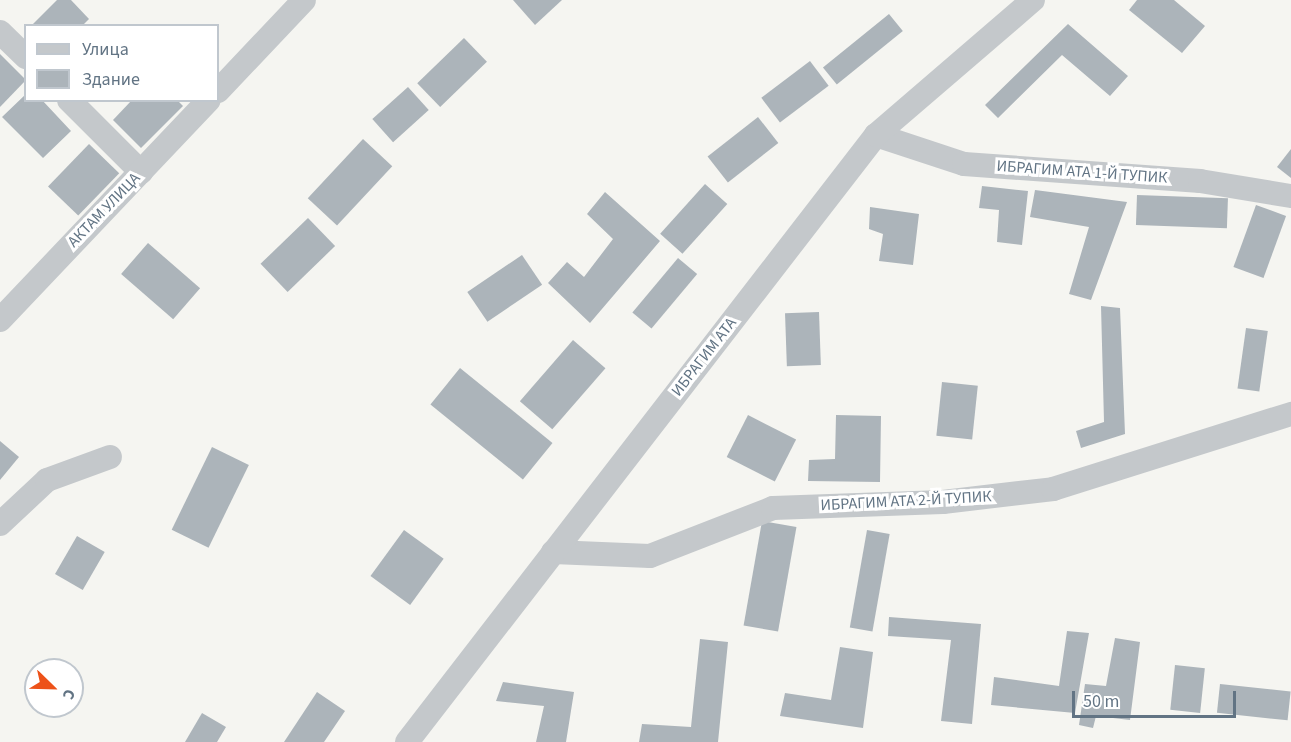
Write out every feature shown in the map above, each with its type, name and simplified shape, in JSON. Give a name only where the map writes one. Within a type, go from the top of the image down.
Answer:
[{"type":"street","points":[[219,91],[304,0]]},
{"type":"street","name":"ИБРАГИМ АТА","points":[[407,742],[876,135],[1032,0]]},
{"type":"street","points":[[0,32],[24,55]]},
{"type":"street","points":[[71,102],[141,172]]},
{"type":"street","name":"АКТАМ УЛИЦА","points":[[0,320],[207,102]]},
{"type":"street","name":"ИБРАГИМ АТА 1-Й ТУПИК","points":[[876,135],[964,164],[1200,181],[1291,196]]},
{"type":"street","name":"ИБРАГИМ АТА 2-Й ТУПИК","points":[[554,552],[650,556],[773,508],[943,502],[1053,489],[1291,414]]},
{"type":"street","points":[[0,524],[47,480],[110,457]]},
{"type":"building","points":[[57,0],[71,0],[89,19],[84,24],[33,24]]},
{"type":"building","points":[[513,0],[562,0],[535,25]]},
{"type":"building","points":[[1137,0],[1174,0],[1205,26],[1182,53],[1129,10]]},
{"type":"building","points":[[889,14],[903,31],[837,85],[823,67]]},
{"type":"building","points":[[1068,24],[1128,76],[1110,96],[1062,55],[998,118],[985,105]]},
{"type":"building","points":[[464,38],[487,62],[440,107],[417,83]]},
{"type":"building","points":[[0,54],[24,78],[24,82],[0,107]]},
{"type":"building","points":[[810,61],[829,86],[780,122],[761,98]]},
{"type":"building","points":[[408,87],[429,110],[393,142],[372,119]]},
{"type":"building","points":[[24,96],[24,102],[44,102],[71,131],[43,158],[2,117]]},
{"type":"building","points":[[130,102],[179,102],[183,106],[141,148],[113,120]]},
{"type":"building","points":[[758,117],[778,143],[728,182],[708,156]]},
{"type":"building","points":[[363,139],[392,166],[337,226],[308,198]]},
{"type":"building","points":[[89,144],[119,173],[78,216],[48,186]]},
{"type":"building","points":[[1291,149],[1291,178],[1277,167]]},
{"type":"building","points":[[705,184],[727,204],[682,254],[660,234]]},
{"type":"building","points":[[982,186],[1028,191],[1022,245],[997,242],[999,210],[979,208]]},
{"type":"building","points":[[1035,190],[1127,202],[1091,300],[1069,294],[1089,227],[1030,217]]},
{"type":"building","points":[[605,192],[660,241],[590,323],[548,283],[567,262],[584,277],[613,239],[587,214]]},
{"type":"building","points":[[1137,195],[1228,198],[1227,228],[1136,225]]},
{"type":"building","points":[[1256,205],[1286,216],[1263,278],[1233,267]]},
{"type":"building","points":[[870,207],[919,214],[913,265],[879,261],[883,234],[869,229]]},
{"type":"building","points":[[308,218],[335,246],[288,292],[261,264]]},
{"type":"building","points":[[148,243],[200,288],[173,319],[121,274]]},
{"type":"building","points":[[522,255],[542,285],[487,322],[467,292]]},
{"type":"building","points":[[678,258],[697,274],[652,328],[632,312]]},
{"type":"building","points":[[1101,306],[1120,308],[1125,434],[1081,448],[1076,431],[1104,422]]},
{"type":"building","points":[[819,312],[821,365],[787,366],[785,313]]},
{"type":"building","points":[[1246,328],[1268,331],[1259,391],[1238,388]]},
{"type":"building","points":[[573,340],[605,368],[552,429],[520,401]]},
{"type":"building","points":[[460,368],[552,443],[523,479],[430,405]]},
{"type":"building","points":[[942,382],[978,386],[972,439],[936,436]]},
{"type":"building","points":[[748,415],[796,440],[775,481],[727,457]]},
{"type":"building","points":[[836,415],[881,416],[880,482],[808,481],[809,460],[835,459]]},
{"type":"building","points":[[0,441],[19,457],[0,480]]},
{"type":"building","points":[[212,447],[249,465],[209,548],[172,530]]},
{"type":"building","points":[[762,521],[796,527],[778,631],[744,625]]},
{"type":"building","points":[[404,530],[444,559],[410,605],[370,576]]},
{"type":"building","points":[[867,530],[890,534],[872,631],[850,627]]},
{"type":"building","points":[[77,536],[105,552],[83,590],[55,574]]},
{"type":"building","points":[[889,617],[981,624],[972,724],[941,721],[951,640],[888,636]]},
{"type":"building","points":[[1067,631],[1089,633],[1075,713],[991,705],[994,677],[1059,686]]},
{"type":"building","points":[[1115,638],[1140,642],[1130,720],[1096,716],[1093,728],[1079,725],[1085,684],[1106,686]]},
{"type":"building","points":[[700,639],[728,642],[718,742],[639,742],[642,724],[691,727]]},
{"type":"building","points":[[840,647],[873,652],[863,728],[780,716],[785,693],[831,700]]},
{"type":"building","points":[[1175,665],[1205,668],[1200,713],[1170,710]]},
{"type":"building","points":[[503,682],[574,692],[566,742],[536,742],[544,706],[496,701]]},
{"type":"building","points":[[1220,684],[1291,691],[1288,720],[1217,713]]},
{"type":"building","points":[[317,692],[345,711],[324,742],[284,742]]},
{"type":"building","points":[[202,713],[226,727],[217,742],[185,742]]}]
